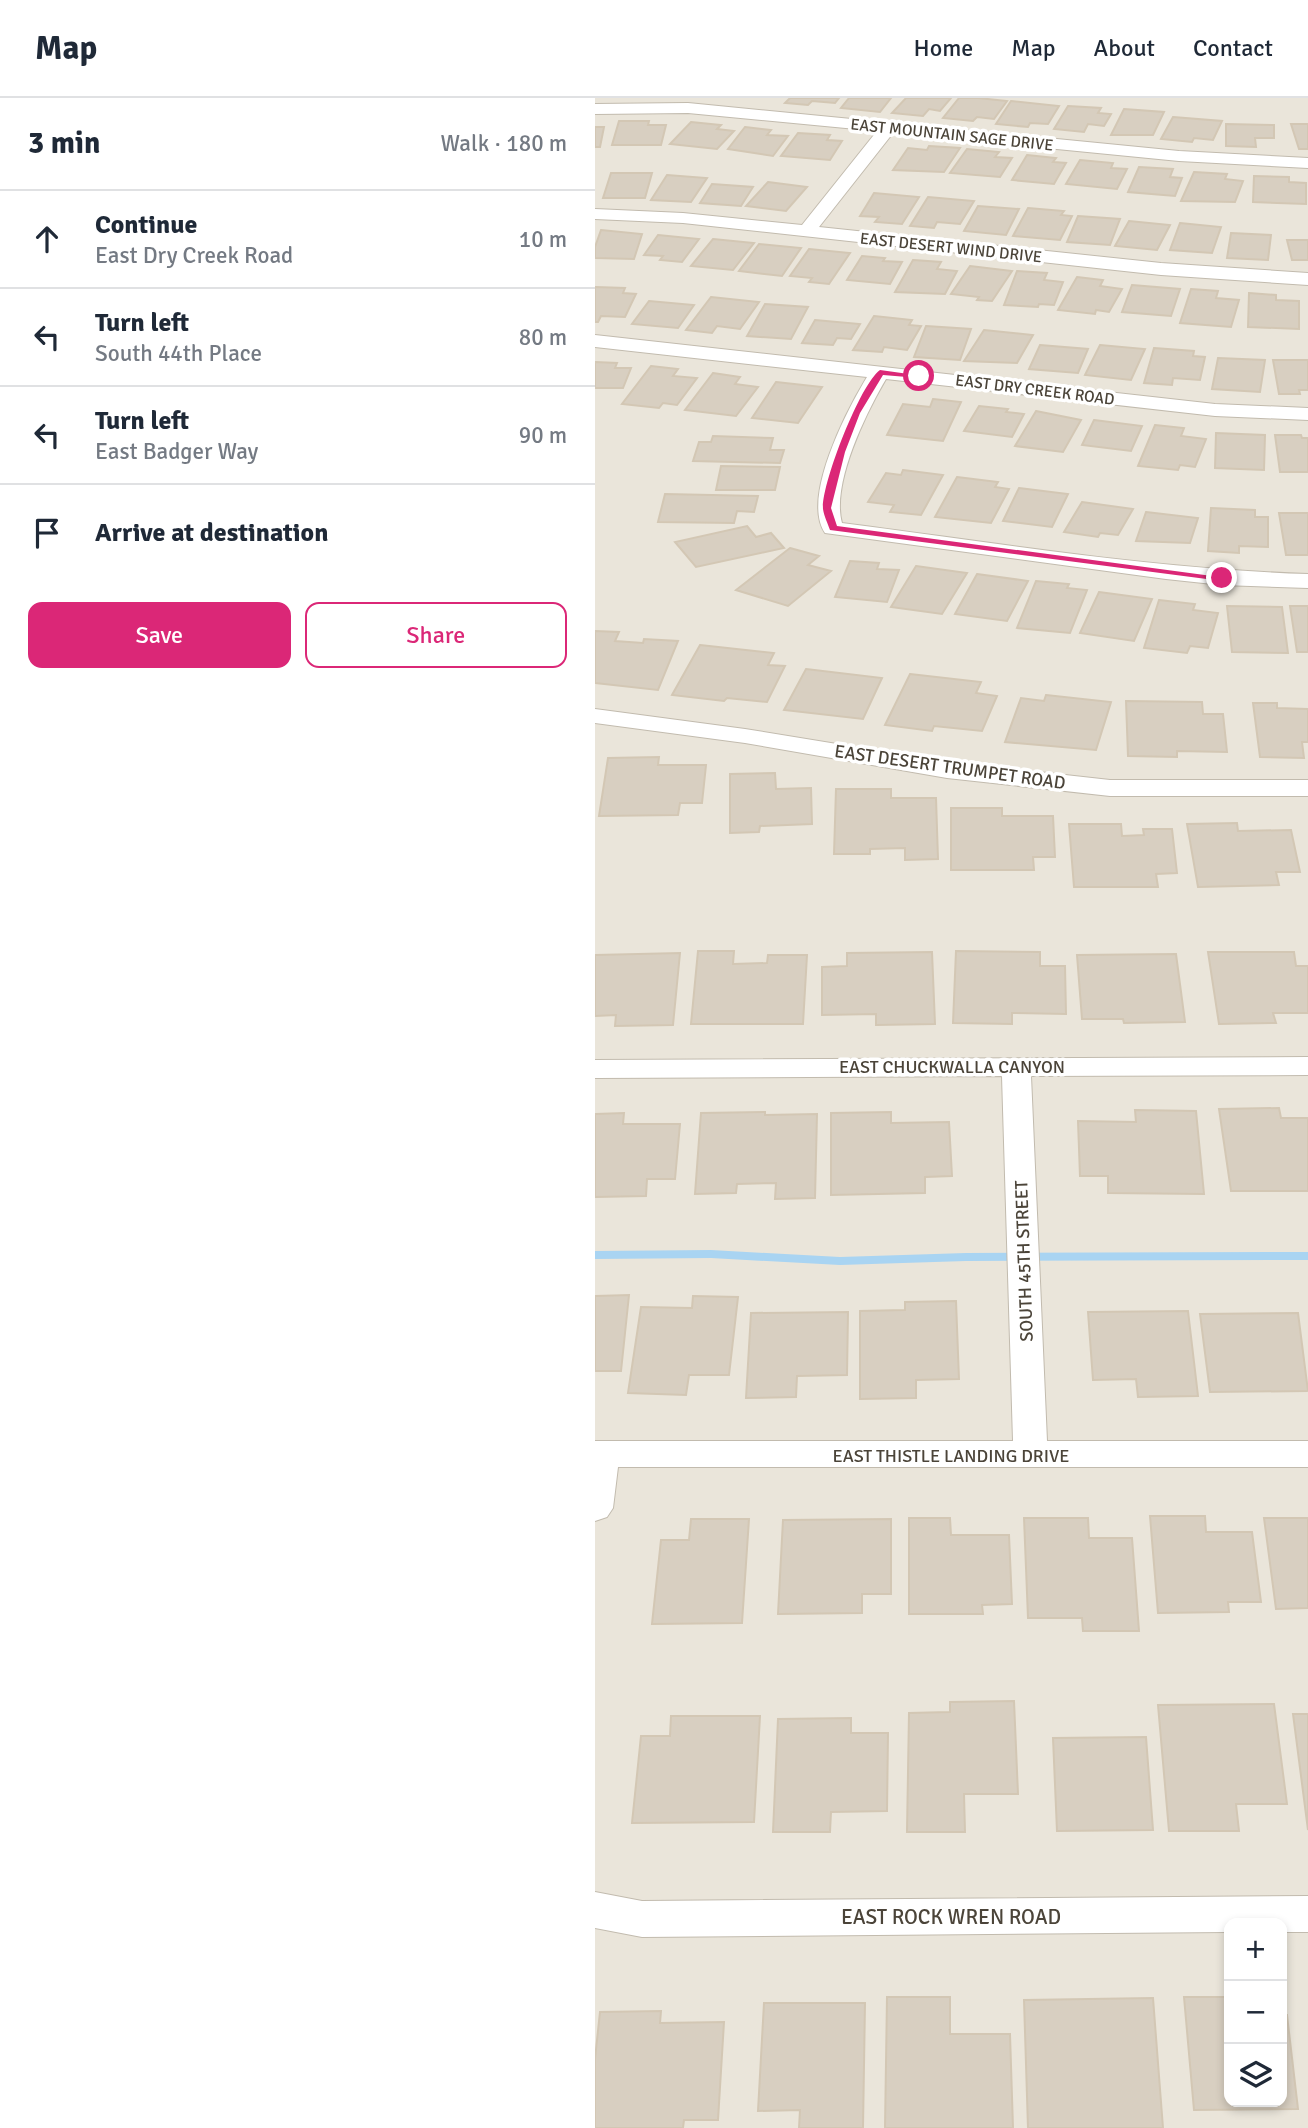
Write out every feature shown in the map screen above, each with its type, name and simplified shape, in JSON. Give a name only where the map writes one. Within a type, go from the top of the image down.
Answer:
[{"type":"street","name":"EAST MOUNTAIN SAGE DRIVE","points":[[595,109],[688,108],[1179,156],[1308,163]]},
{"type":"street","points":[[807,231],[890,127]]},
{"type":"street","name":"EAST DESERT WIND DRIVE","points":[[595,214],[683,218],[1161,269],[1308,279]]},
{"type":"street","name":"EAST DRY CREEK ROAD","points":[[595,341],[1215,410],[1308,414]]},
{"type":"street","points":[[880,372],[856,413],[841,452],[827,508],[833,528],[1166,572],[1222,578],[1308,581]]},
{"type":"street","name":"EAST DESERT TRUMPET ROAD","points":[[595,716],[745,736],[947,770],[1110,788],[1308,788]]},
{"type":"street","name":"EAST CHUCKWALLA CANYON","points":[[595,1069],[1308,1066]]},
{"type":"street","name":"SOUTH 45TH STREET","points":[[1016,1067],[1031,1456]]},
{"type":"street","name":"EAST THISTLE LANDING DRIVE","points":[[598,1455],[1308,1454]]},
{"type":"street","points":[[595,1508],[598,1455]]},
{"type":"street","name":"EAST ROCK WREN ROAD","points":[[595,1910],[642,1919],[1308,1914]]},
{"type":"shaded area","points":[[595,98],[1308,98],[1308,2128],[595,2128]]},
{"type":"building","points":[[790,98],[839,98],[835,103],[785,103]]},
{"type":"building","points":[[849,98],[891,98],[880,112],[841,108]]},
{"type":"building","points":[[906,98],[951,98],[940,111],[929,109],[923,116],[892,113]]},
{"type":"building","points":[[959,98],[1007,101],[994,119],[977,117],[973,121],[943,118]]},
{"type":"building","points":[[1011,101],[1059,106],[1048,124],[1030,123],[1028,127],[996,124]]},
{"type":"building","points":[[1068,106],[1101,108],[1098,113],[1111,114],[1104,126],[1088,124],[1084,132],[1054,129]]},
{"type":"building","points":[[1124,109],[1164,112],[1153,135],[1111,135]]},
{"type":"building","points":[[1173,117],[1222,121],[1213,140],[1194,138],[1192,142],[1161,139]]},
{"type":"building","points":[[619,121],[649,121],[648,125],[666,125],[661,145],[612,145]]},
{"type":"building","points":[[691,122],[721,125],[717,129],[734,131],[717,149],[670,144]]},
{"type":"building","points":[[1226,124],[1274,125],[1274,138],[1255,138],[1256,147],[1226,146]]},
{"type":"building","points":[[1291,124],[1308,124],[1308,149],[1299,149]]},
{"type":"building","points":[[595,127],[604,127],[600,147],[595,147]]},
{"type":"building","points":[[745,127],[771,130],[767,135],[788,136],[773,156],[728,149]]},
{"type":"building","points":[[798,133],[830,135],[827,140],[842,141],[830,160],[781,156]]},
{"type":"building","points":[[929,146],[960,148],[944,172],[893,170],[908,148],[927,150]]},
{"type":"building","points":[[967,149],[999,152],[995,157],[1012,158],[1000,177],[950,173]]},
{"type":"building","points":[[1027,155],[1056,158],[1053,162],[1066,163],[1054,184],[1012,180]]},
{"type":"building","points":[[1080,160],[1113,163],[1111,168],[1127,169],[1117,189],[1066,184]]},
{"type":"building","points":[[1139,167],[1173,169],[1170,177],[1182,178],[1175,196],[1128,192]]},
{"type":"building","points":[[1194,172],[1227,174],[1225,179],[1243,181],[1235,202],[1181,201]]},
{"type":"building","points":[[611,173],[652,173],[645,198],[603,198]]},
{"type":"building","points":[[667,175],[707,178],[691,202],[651,200]]},
{"type":"building","points":[[1254,176],[1289,177],[1289,182],[1306,183],[1306,204],[1253,202]]},
{"type":"building","points":[[768,182],[807,187],[786,211],[746,206]]},
{"type":"building","points":[[712,184],[753,187],[741,206],[700,203]]},
{"type":"building","points":[[874,193],[919,197],[902,224],[875,222],[879,217],[860,216]]},
{"type":"building","points":[[928,197],[974,201],[960,224],[937,222],[934,228],[910,226]]},
{"type":"building","points":[[978,206],[1019,209],[1006,235],[964,231]]},
{"type":"building","points":[[1028,208],[1064,211],[1061,215],[1072,216],[1060,240],[1013,236]]},
{"type":"building","points":[[1078,216],[1120,219],[1110,245],[1067,242]]},
{"type":"building","points":[[1129,221],[1170,225],[1157,250],[1115,246]]},
{"type":"building","points":[[1180,223],[1221,227],[1212,253],[1170,250]]},
{"type":"building","points":[[601,230],[642,234],[634,259],[595,258],[595,247]]},
{"type":"building","points":[[1231,233],[1271,235],[1268,260],[1227,258]]},
{"type":"building","points":[[658,235],[699,239],[682,262],[660,260],[663,256],[644,255]]},
{"type":"building","points":[[713,239],[754,243],[733,270],[691,266]]},
{"type":"building","points":[[1287,240],[1308,240],[1308,260],[1292,260]]},
{"type":"building","points":[[759,244],[801,248],[782,276],[739,271]]},
{"type":"building","points":[[809,249],[850,253],[829,284],[809,282],[812,278],[790,276]]},
{"type":"building","points":[[862,256],[902,262],[890,284],[847,280]]},
{"type":"building","points":[[913,260],[941,262],[937,269],[957,271],[945,294],[895,292]]},
{"type":"building","points":[[970,266],[1012,271],[992,301],[951,294]]},
{"type":"building","points":[[1017,271],[1047,273],[1044,280],[1063,282],[1054,305],[1004,305]]},
{"type":"building","points":[[1077,277],[1103,280],[1100,286],[1122,289],[1109,312],[1096,310],[1095,314],[1058,310]]},
{"type":"building","points":[[1132,285],[1180,289],[1171,316],[1122,312]]},
{"type":"building","points":[[595,287],[625,288],[623,293],[636,294],[625,317],[601,316],[598,322],[595,322]]},
{"type":"building","points":[[1191,289],[1218,291],[1216,298],[1239,300],[1231,327],[1180,323]]},
{"type":"building","points":[[1249,293],[1276,295],[1276,300],[1299,301],[1299,329],[1248,327]]},
{"type":"building","points":[[711,297],[759,302],[740,329],[717,326],[712,333],[686,330]]},
{"type":"building","points":[[649,301],[694,305],[678,328],[632,324]]},
{"type":"building","points":[[765,304],[808,307],[791,339],[747,336]]},
{"type":"building","points":[[874,316],[912,320],[909,325],[921,326],[907,350],[884,347],[882,352],[853,350]]},
{"type":"building","points":[[815,320],[860,324],[851,339],[837,338],[833,345],[802,343]]},
{"type":"building","points":[[926,326],[971,329],[960,360],[914,357]]},
{"type":"building","points":[[984,330],[1033,335],[1017,363],[964,361]]},
{"type":"building","points":[[1040,345],[1088,349],[1078,373],[1029,369]]},
{"type":"building","points":[[1100,345],[1145,349],[1131,380],[1085,375]]},
{"type":"building","points":[[1154,348],[1194,351],[1193,356],[1205,357],[1200,380],[1173,378],[1172,385],[1144,383]]},
{"type":"building","points":[[1218,358],[1265,360],[1260,392],[1212,389]]},
{"type":"building","points":[[1273,360],[1308,360],[1308,390],[1299,390],[1300,394],[1279,394]]},
{"type":"building","points":[[595,362],[617,363],[615,368],[631,368],[623,388],[595,388]]},
{"type":"building","points":[[651,366],[678,369],[673,376],[697,378],[677,405],[663,403],[659,408],[622,404]]},
{"type":"building","points":[[713,373],[740,377],[735,384],[758,387],[736,416],[685,410]]},
{"type":"building","points":[[776,382],[822,387],[798,423],[752,418]]},
{"type":"building","points":[[933,399],[961,402],[943,441],[887,435],[903,404],[930,407]]},
{"type":"building","points":[[979,406],[1008,409],[1006,412],[1024,414],[1012,437],[964,431]]},
{"type":"building","points":[[1036,411],[1081,420],[1063,452],[1015,446]]},
{"type":"building","points":[[1094,420],[1142,426],[1131,451],[1082,445]]},
{"type":"building","points":[[1155,425],[1184,428],[1181,436],[1206,439],[1195,467],[1180,465],[1178,470],[1138,466]]},
{"type":"building","points":[[1216,433],[1265,435],[1264,470],[1215,468]]},
{"type":"building","points":[[1275,435],[1301,435],[1302,438],[1308,438],[1308,472],[1280,472]]},
{"type":"building","points":[[713,436],[773,438],[770,450],[784,450],[780,463],[693,461],[699,442],[711,442]]},
{"type":"building","points":[[721,466],[780,467],[775,490],[716,490]]},
{"type":"building","points":[[903,470],[943,475],[921,515],[890,512],[894,505],[868,502],[886,473],[901,475]]},
{"type":"building","points":[[957,477],[998,482],[995,487],[1009,489],[991,523],[935,517]]},
{"type":"building","points":[[1019,488],[1068,494],[1052,527],[1003,521]]},
{"type":"building","points":[[665,494],[758,496],[754,512],[737,511],[734,523],[658,522]]},
{"type":"building","points":[[1082,502],[1133,509],[1118,535],[1100,533],[1098,537],[1064,532]]},
{"type":"building","points":[[1211,508],[1255,510],[1255,517],[1268,517],[1268,547],[1239,546],[1239,553],[1208,551]]},
{"type":"building","points":[[1146,512],[1198,518],[1190,543],[1136,541]]},
{"type":"building","points":[[1279,513],[1308,513],[1308,555],[1286,555]]},
{"type":"building","points":[[747,526],[756,537],[771,533],[784,548],[696,567],[675,542]]},
{"type":"building","points":[[790,548],[819,556],[808,565],[831,571],[788,606],[736,590]]},
{"type":"building","points":[[850,561],[879,563],[877,569],[899,570],[887,602],[835,597]]},
{"type":"building","points":[[916,566],[967,573],[942,614],[891,607]]},
{"type":"building","points":[[977,574],[1028,581],[1007,621],[955,614]]},
{"type":"building","points":[[1036,581],[1069,584],[1067,588],[1087,590],[1070,633],[1017,628]]},
{"type":"building","points":[[1099,592],[1152,599],[1134,641],[1080,633]]},
{"type":"building","points":[[1159,600],[1195,604],[1193,610],[1218,613],[1208,648],[1190,646],[1187,653],[1144,648]]},
{"type":"building","points":[[1227,606],[1282,607],[1288,653],[1232,652]]},
{"type":"building","points":[[1290,606],[1308,606],[1308,652],[1297,652]]},
{"type":"building","points":[[595,631],[619,632],[615,641],[678,641],[658,690],[595,683]]},
{"type":"building","points":[[700,645],[774,653],[768,665],[785,666],[767,702],[727,698],[724,701],[672,695]]},
{"type":"building","points":[[806,669],[882,678],[863,719],[784,710]]},
{"type":"building","points":[[910,674],[981,682],[976,693],[997,696],[982,731],[934,726],[932,731],[885,725]]},
{"type":"building","points":[[1046,695],[1111,702],[1096,750],[1005,742],[1021,698],[1044,701]]},
{"type":"building","points":[[1126,701],[1202,702],[1203,714],[1223,714],[1227,752],[1177,751],[1177,757],[1128,756]]},
{"type":"building","points":[[1253,703],[1277,703],[1277,708],[1308,709],[1308,742],[1302,742],[1304,758],[1260,757]]},
{"type":"building","points":[[659,757],[658,765],[706,765],[702,803],[680,803],[678,815],[599,816],[608,758]]},
{"type":"building","points":[[775,773],[776,789],[811,788],[812,824],[760,826],[759,832],[730,833],[730,774]]},
{"type":"building","points":[[836,789],[891,789],[891,798],[936,798],[938,859],[905,860],[905,848],[870,849],[870,854],[834,854]]},
{"type":"building","points":[[951,808],[1002,808],[1002,816],[1053,816],[1055,857],[1033,857],[1034,870],[951,870]]},
{"type":"building","points":[[1237,823],[1238,831],[1291,830],[1300,872],[1276,872],[1279,885],[1198,887],[1187,824]]},
{"type":"building","points":[[1069,824],[1121,824],[1122,836],[1144,835],[1143,829],[1172,829],[1177,873],[1156,874],[1158,887],[1074,887]]},
{"type":"building","points":[[698,951],[734,951],[733,964],[767,963],[768,955],[807,955],[803,1024],[691,1024]]},
{"type":"building","points":[[956,951],[1040,952],[1040,966],[1065,966],[1066,1014],[1012,1013],[1012,1024],[953,1023]]},
{"type":"building","points":[[932,952],[935,1024],[876,1025],[876,1014],[822,1015],[822,967],[847,966],[847,953]]},
{"type":"building","points":[[1208,952],[1294,952],[1296,966],[1308,966],[1308,1013],[1273,1013],[1276,1023],[1219,1024]]},
{"type":"building","points":[[680,953],[673,1025],[615,1026],[616,1015],[595,1016],[595,955]]},
{"type":"building","points":[[1176,954],[1185,1022],[1124,1023],[1123,1019],[1082,1019],[1077,955]]},
{"type":"building","points":[[1279,1108],[1281,1118],[1308,1118],[1308,1191],[1231,1191],[1219,1109]]},
{"type":"building","points":[[1135,1110],[1196,1111],[1204,1194],[1108,1193],[1108,1176],[1080,1176],[1078,1121],[1136,1122]]},
{"type":"building","points":[[765,1112],[765,1115],[817,1114],[815,1198],[775,1199],[776,1183],[737,1184],[736,1193],[695,1194],[701,1113]]},
{"type":"building","points":[[891,1112],[891,1123],[949,1122],[952,1176],[925,1177],[925,1193],[831,1195],[831,1113]]},
{"type":"building","points":[[624,1113],[623,1124],[680,1124],[675,1179],[647,1179],[646,1196],[595,1197],[595,1114]]},
{"type":"building","points":[[629,1295],[621,1371],[595,1371],[595,1296]]},
{"type":"building","points":[[693,1296],[738,1297],[729,1375],[689,1375],[686,1395],[628,1393],[641,1307],[692,1308]]},
{"type":"building","points":[[956,1301],[959,1379],[916,1380],[916,1398],[860,1399],[860,1311],[905,1310],[905,1302]]},
{"type":"building","points":[[1188,1311],[1198,1396],[1138,1397],[1136,1379],[1093,1380],[1088,1312]]},
{"type":"building","points":[[848,1312],[847,1375],[797,1376],[796,1397],[746,1398],[751,1313]]},
{"type":"building","points":[[1298,1313],[1308,1391],[1210,1392],[1200,1314]]},
{"type":"building","points":[[1150,1516],[1205,1516],[1206,1532],[1252,1532],[1261,1602],[1228,1602],[1229,1612],[1158,1613]]},
{"type":"building","points":[[909,1518],[950,1518],[951,1535],[1009,1535],[1012,1604],[982,1605],[983,1614],[909,1614]]},
{"type":"building","points":[[1024,1518],[1088,1518],[1089,1538],[1132,1538],[1139,1631],[1083,1631],[1082,1618],[1028,1618]]},
{"type":"building","points":[[1264,1518],[1308,1518],[1308,1608],[1276,1609]]},
{"type":"building","points":[[691,1519],[749,1519],[742,1623],[652,1624],[661,1540],[689,1540]]},
{"type":"building","points":[[891,1519],[891,1594],[862,1594],[862,1613],[778,1614],[783,1520]]},
{"type":"building","points":[[1014,1701],[1018,1794],[964,1794],[965,1832],[907,1832],[909,1713],[950,1712],[950,1702]]},
{"type":"building","points":[[1274,1704],[1287,1804],[1236,1804],[1239,1831],[1169,1831],[1158,1705]]},
{"type":"building","points":[[1293,1714],[1308,1714],[1308,1830]]},
{"type":"building","points":[[671,1716],[760,1716],[754,1822],[632,1823],[641,1736],[670,1736]]},
{"type":"building","points":[[851,1718],[851,1733],[888,1733],[887,1811],[831,1812],[830,1832],[773,1832],[778,1719]]},
{"type":"building","points":[[1146,1737],[1153,1830],[1057,1831],[1053,1738]]},
{"type":"building","points":[[887,1997],[950,1997],[950,2034],[1010,2034],[1013,2128],[885,2128]]},
{"type":"building","points":[[1184,1997],[1224,1997],[1224,2107],[1287,2107],[1287,2015],[1298,2109],[1194,2110]]},
{"type":"building","points":[[1153,1998],[1163,2128],[1028,2128],[1024,2000]]},
{"type":"building","points":[[764,2003],[865,2003],[863,2128],[799,2128],[800,2110],[758,2111]]},
{"type":"building","points":[[661,2011],[660,2023],[724,2022],[718,2120],[684,2120],[683,2128],[595,2128],[595,2059],[600,2012]]},
{"type":"waterway","points":[[595,1255],[711,1254],[840,1261],[966,1257],[1308,1256]]},
{"type":"route","points":[[919,376],[880,372],[856,413],[841,452],[827,508],[833,528],[1222,578]]}]
